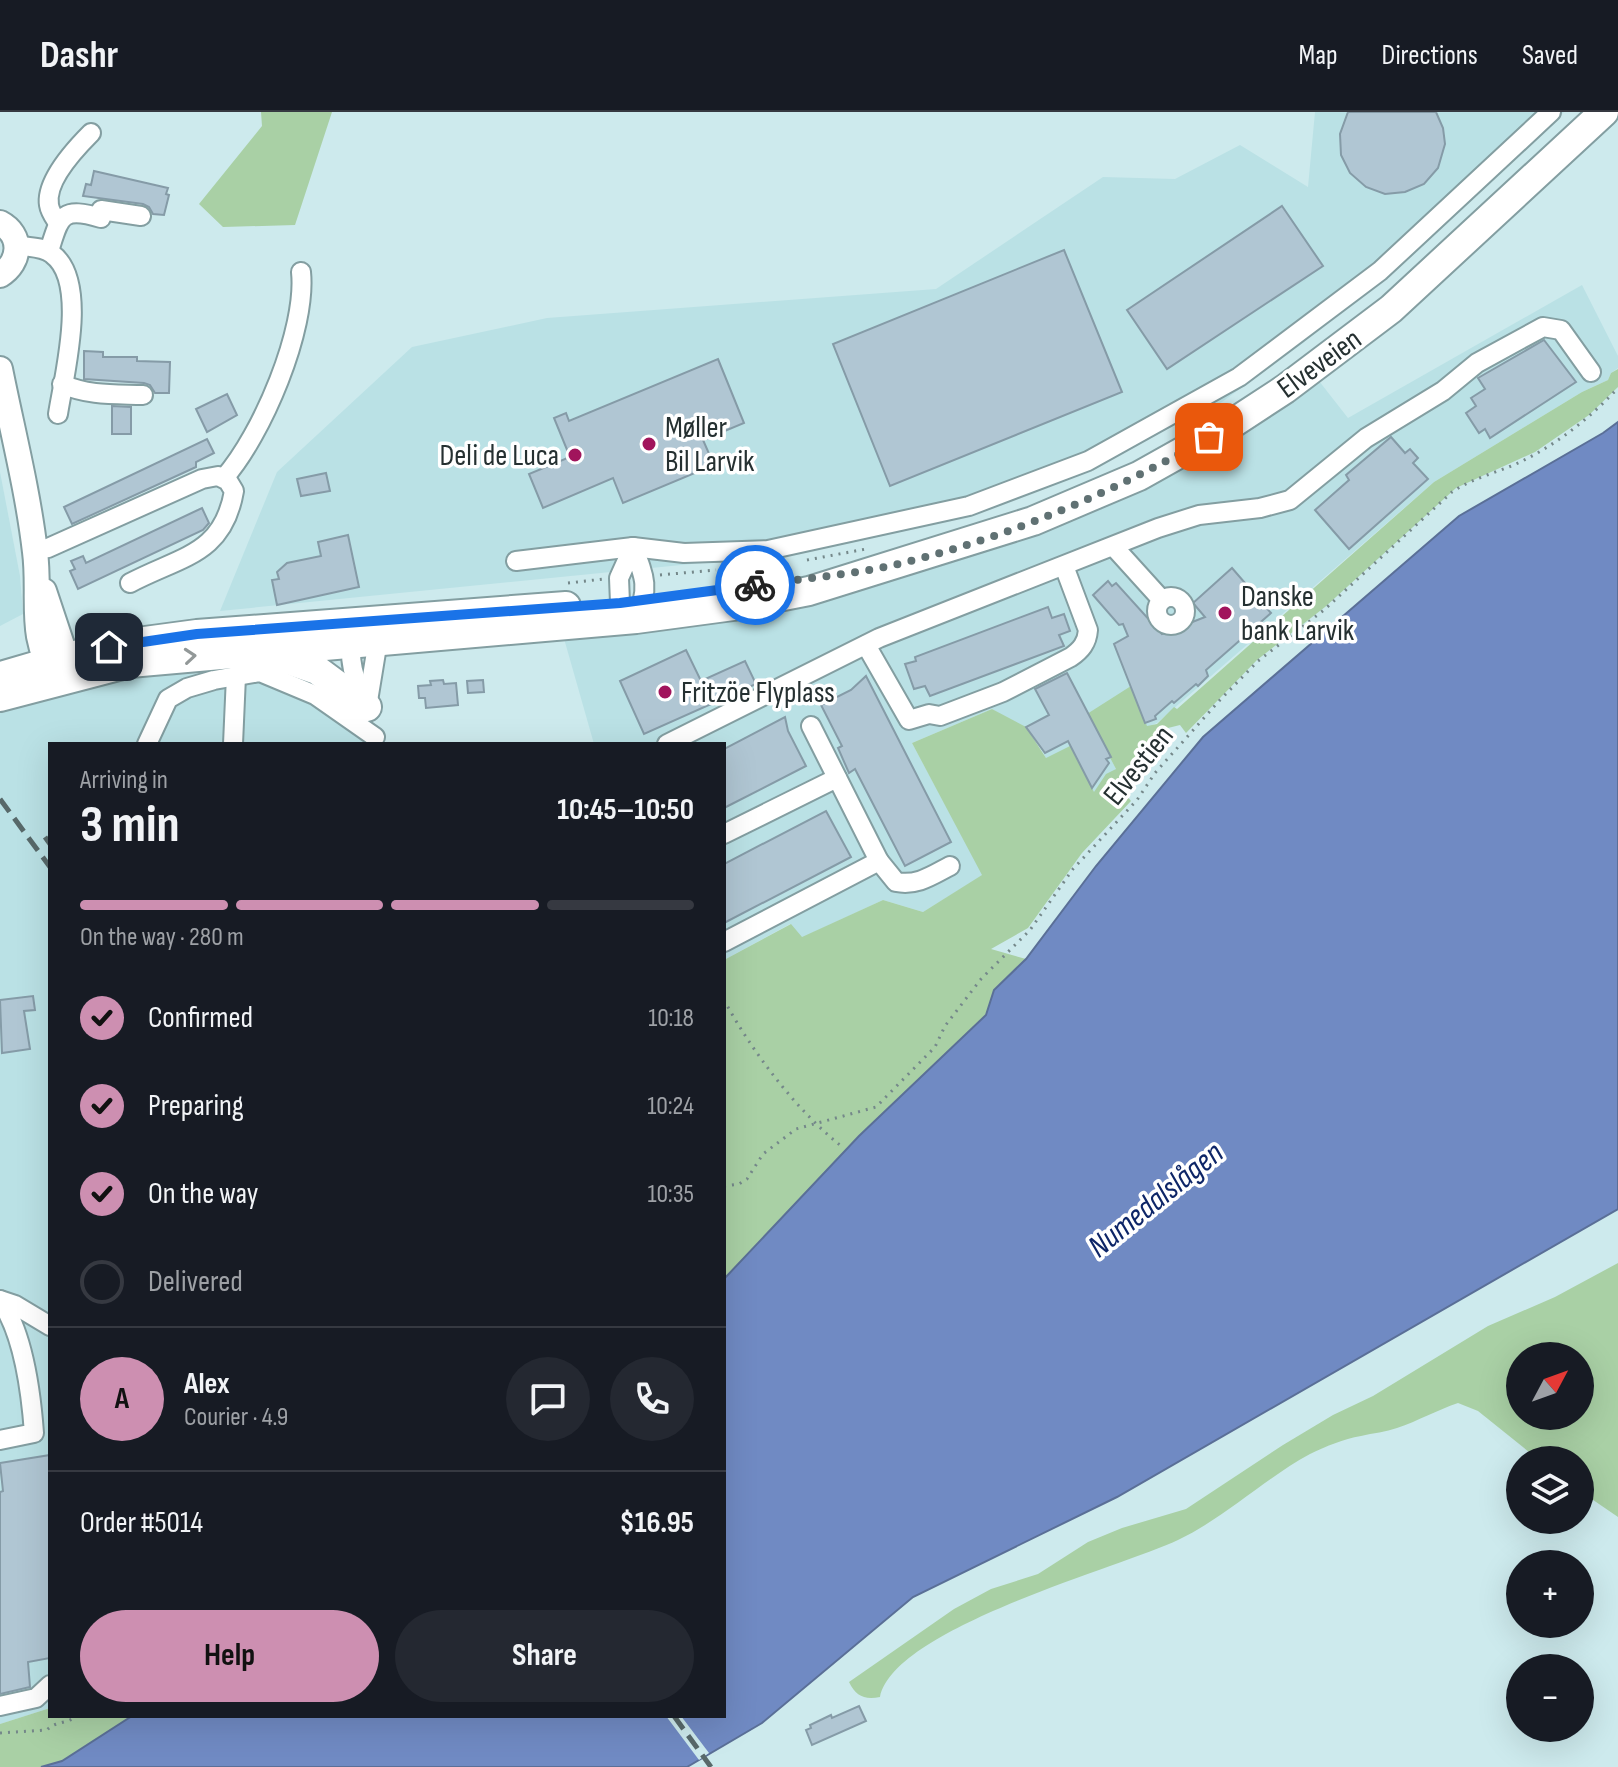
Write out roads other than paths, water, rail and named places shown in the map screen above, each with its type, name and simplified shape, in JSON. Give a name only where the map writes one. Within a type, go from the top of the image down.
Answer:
[{"type":"highway","name":"Elveveien","points":[[0,697],[56,667],[262,650],[633,595],[733,606],[809,591],[883,556],[980,539],[1139,476],[1230,425],[1338,351],[1391,309],[1604,112]]},
{"type":"highway","name":"Elveveien","points":[[0,677],[56,667],[157,639],[364,635]]},
{"type":"highway","points":[[262,650],[317,670],[340,684],[367,707]]},
{"type":"main road","points":[[0,223],[13,234],[17,245],[11,266],[0,275]]},
{"type":"main road","points":[[0,369],[56,667]]},
{"type":"street","points":[[516,561],[633,547],[684,553],[768,550],[969,506],[1088,461],[1251,368],[1380,271],[1551,112]]},
{"type":"street","points":[[58,223],[50,211],[50,192],[65,161],[91,133]]},
{"type":"street","points":[[49,251],[58,223],[67,215],[79,213],[101,218],[101,210],[141,216]]},
{"type":"street","points":[[17,245],[49,251],[67,269],[72,287],[70,330],[58,414]]},
{"type":"street","points":[[224,478],[254,435],[278,381],[298,316],[301,272]]},
{"type":"street","points":[[671,742],[898,629],[1158,528],[1199,515],[1260,508],[1290,500],[1366,438],[1443,391],[1477,363],[1543,327],[1561,330],[1591,372]]},
{"type":"street","points":[[62,384],[94,394],[143,395]]},
{"type":"street","points":[[36,558],[48,548],[202,479],[213,475],[224,478],[233,487],[232,501],[224,527],[214,540],[130,583]]},
{"type":"street","points":[[633,547],[633,595]]},
{"type":"street","points":[[1114,547],[1162,600]]},
{"type":"street","points":[[866,645],[909,720],[929,714],[940,716],[1003,692],[1071,657],[1087,639],[1088,630],[1064,566]]},
{"type":"street","points":[[364,635],[353,675],[367,707],[376,741]]},
{"type":"street","points":[[364,635],[367,707]]},
{"type":"street","points":[[148,742],[168,699],[187,688],[260,672],[315,695],[376,741]]},
{"type":"street","points":[[233,742],[236,676]]},
{"type":"street","points":[[811,726],[879,861],[896,882],[909,885],[950,866]]},
{"type":"street","points":[[726,833],[837,778]]},
{"type":"street","points":[[726,941],[879,861]]},
{"type":"street","points":[[0,1300],[15,1305],[48,1325]]},
{"type":"street","points":[[0,1300],[16,1329],[33,1412],[42,1432],[0,1440]]},
{"type":"street","points":[[0,1706],[36,1698],[48,1687]]},
{"type":"water","name":"Numedalslågen","points":[[1618,422],[1618,1209],[1117,1497],[913,1597],[762,1723],[687,1767],[41,1767],[62,1761],[129,1718],[726,1718],[726,1277],[859,1136],[986,1015],[994,990],[1026,959],[1096,866],[1203,737],[1459,516]]},
{"type":"railway","points":[[0,799],[48,864]]},
{"type":"railway","points":[[45,837],[48,841]]},
{"type":"railway","points":[[675,1718],[711,1767]]},
{"type":"place","name":"Møller Bil Larvik","points":[[649,444]]},
{"type":"place","name":"Deli de Luca","points":[[575,455]]},
{"type":"place","name":"Danske bank Larvik","points":[[1225,613]]},
{"type":"place","name":"Fritzöe Flyplass","points":[[665,692]]}]
